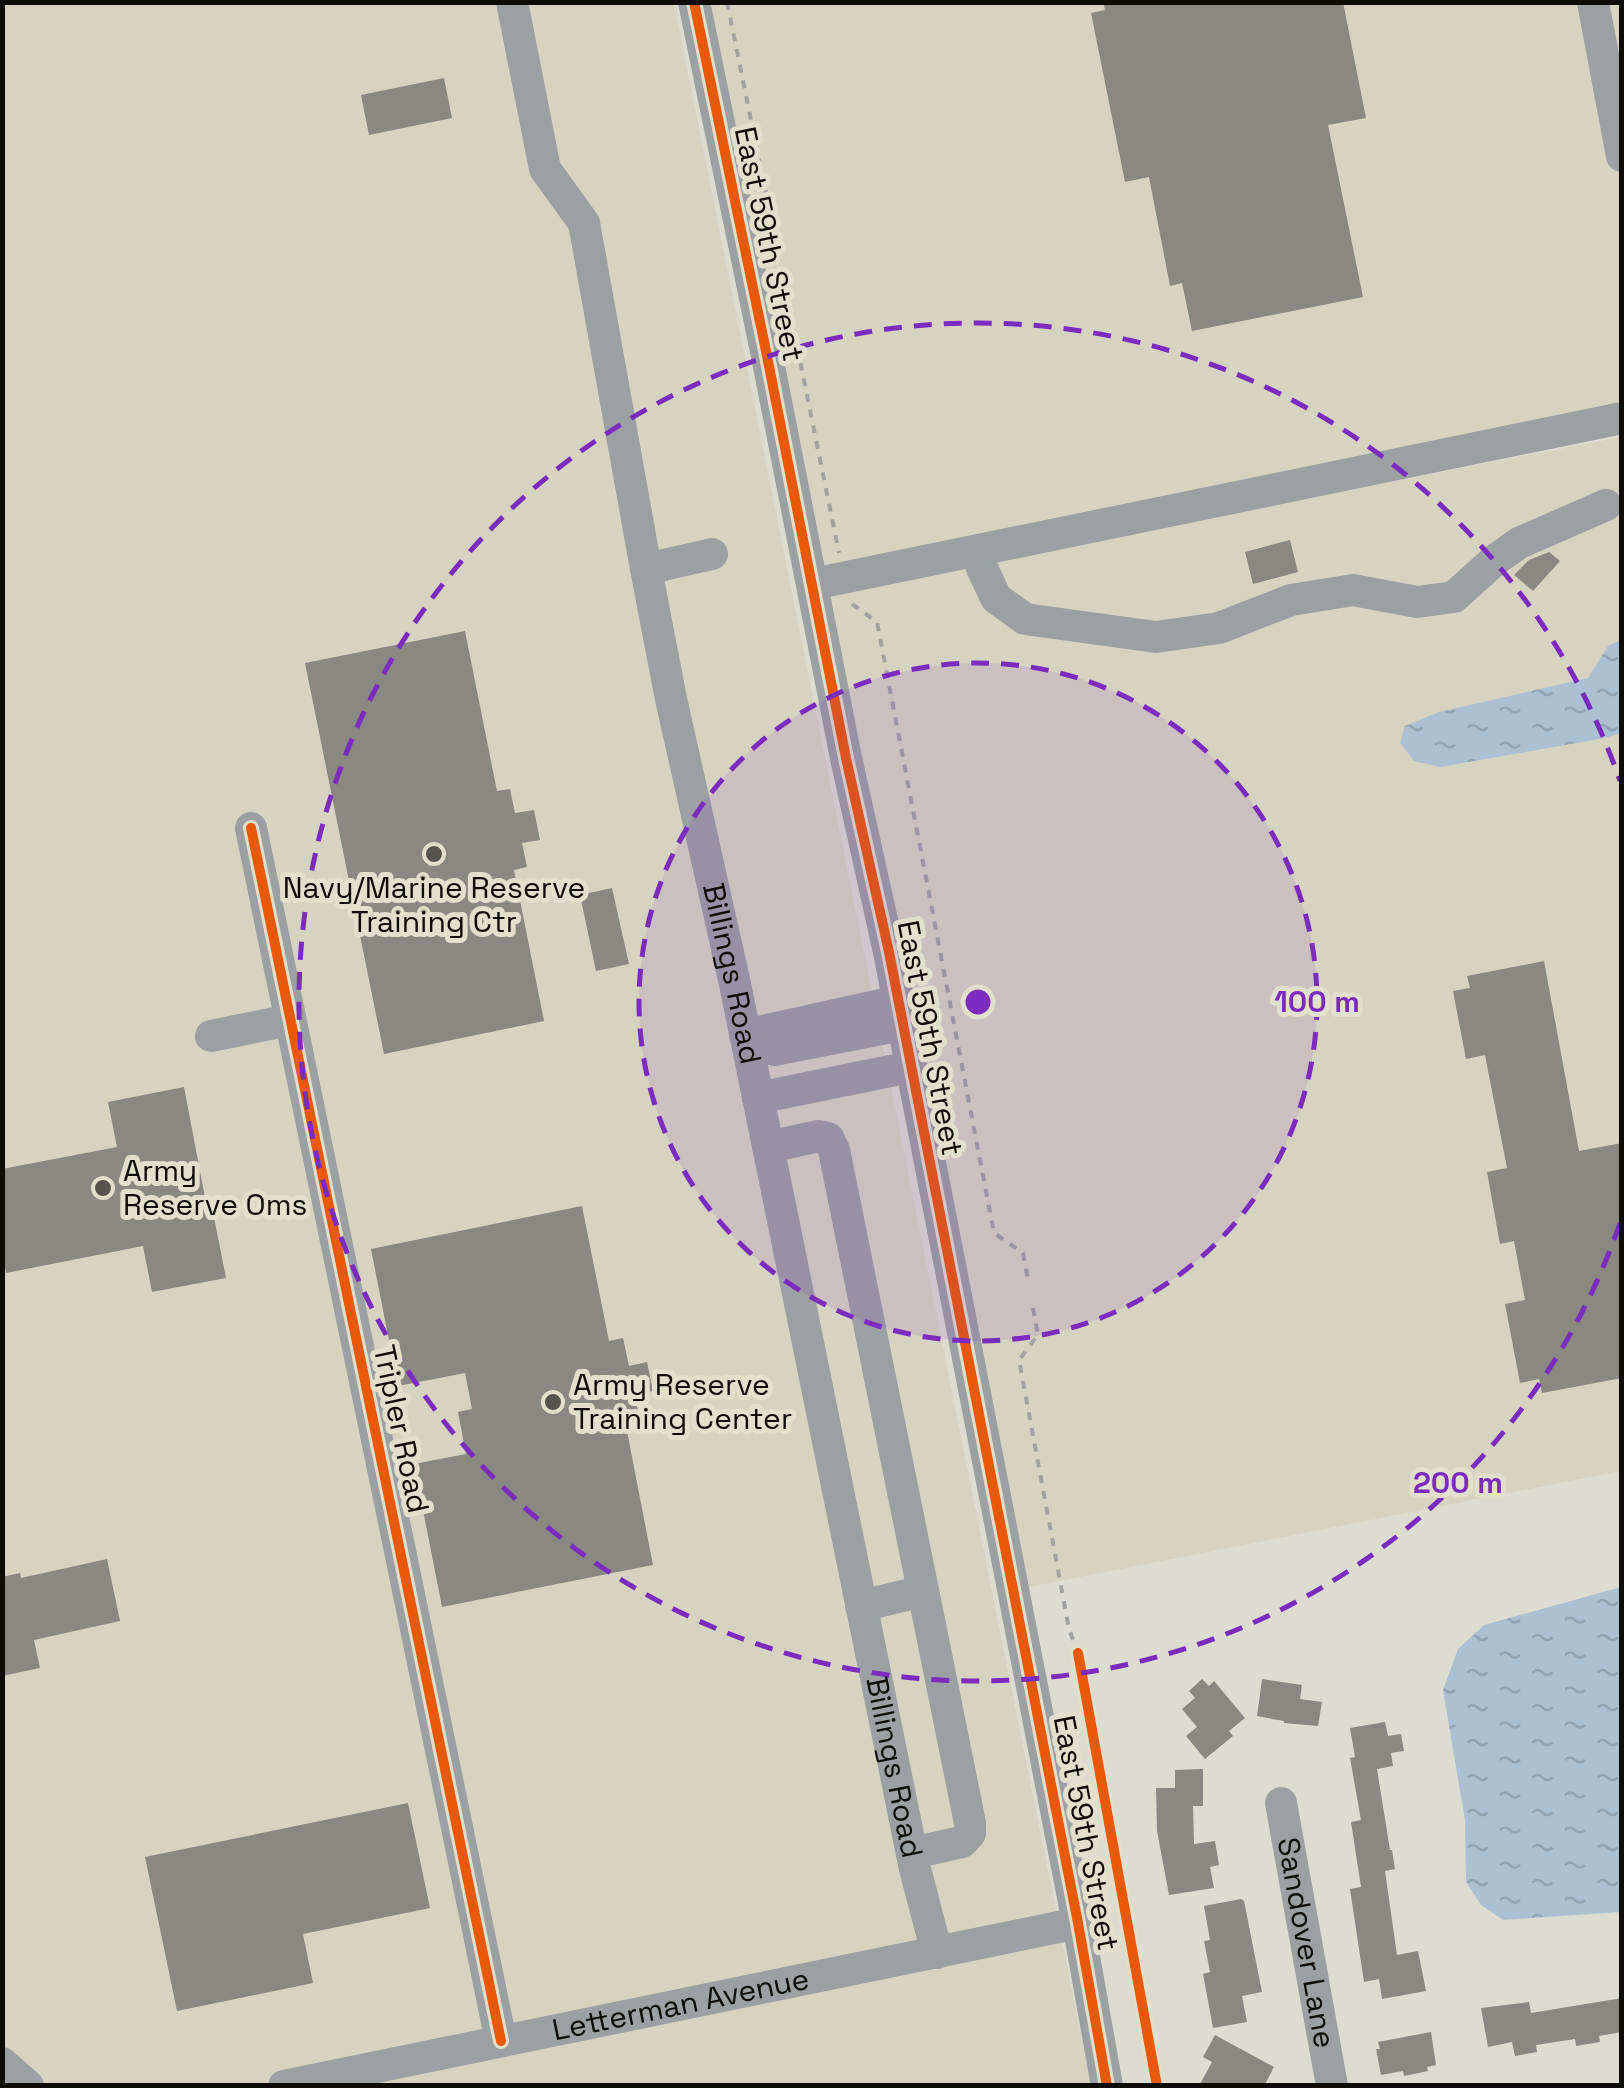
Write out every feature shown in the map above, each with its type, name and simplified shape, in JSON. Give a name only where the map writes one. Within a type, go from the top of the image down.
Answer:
[{"type":"street","name":"Billings Road","points":[[512,2],[545,169],[584,223],[672,700],[747,1045],[912,1853],[937,1952]]},
{"type":"street","name":"East 59th Street","points":[[694,2],[900,1013],[1107,2086]]},
{"type":"street","points":[[1593,2],[1622,156]]},
{"type":"street","points":[[813,584],[1622,418]]},
{"type":"street","points":[[979,550],[982,568],[996,598],[1025,619],[1156,637],[1220,628],[1291,600],[1353,590],[1417,602],[1454,597],[1519,543],[1606,505]]},
{"type":"street","points":[[646,569],[712,554]]},
{"type":"street","name":"Tripler Road","points":[[250,828],[501,2041]]},
{"type":"street","points":[[747,1045],[900,1013]]},
{"type":"street","points":[[211,1036],[290,1020]]},
{"type":"street","points":[[758,1098],[910,1067]]},
{"type":"street","points":[[768,1147],[819,1136],[828,1138],[834,1150],[970,1833],[962,1842],[912,1853]]},
{"type":"street","points":[[862,1606],[923,1592]]},
{"type":"street","name":"Sandover Lane","points":[[1281,1803],[1332,2086]]},
{"type":"street","name":"Letterman Avenue","points":[[284,2086],[1078,1923]]},
{"type":"street","points":[[2,2064],[28,2086]]},
{"type":"path","points":[[726,2],[840,557]]},
{"type":"path","points":[[848,601],[877,622],[994,1234],[1023,1253],[1028,1279]]},
{"type":"path","points":[[1033,1308],[1038,1335],[1020,1360],[1069,1628],[1082,1673]]},
{"type":"shaded area","points":[[3,3],[674,3],[1091,2085],[3,2086]]},
{"type":"shaded area","points":[[706,3],[1621,3],[1621,432],[822,586]]},
{"type":"shaded area","points":[[1621,437],[1621,1471],[1019,1589],[824,593]]},
{"type":"water","points":[[1621,640],[1621,733],[1440,767],[1414,761],[1400,743],[1405,726],[1439,712],[1588,678],[1608,646]]},
{"type":"water","points":[[1621,1587],[1621,1912],[1503,1920],[1481,1905],[1466,1882],[1465,1820],[1443,1690],[1458,1649],[1484,1625]]},
{"type":"building","points":[[1103,2],[1343,2],[1366,118],[1328,125],[1363,297],[1192,331],[1182,283],[1170,286],[1149,177],[1125,182],[1091,13],[1105,10]]},
{"type":"building","points":[[444,78],[452,118],[369,135],[361,95]]},
{"type":"building","points":[[1290,540],[1298,572],[1253,584],[1245,552]]},
{"type":"building","points":[[1549,552],[1560,561],[1533,591],[1514,575],[1529,560]]},
{"type":"building","name":"Navy/Marine Reserve Training Ctr","points":[[465,631],[497,791],[510,789],[515,813],[534,810],[540,840],[522,843],[527,867],[514,870],[544,1021],[384,1054],[305,663]]},
{"type":"building","points":[[612,888],[629,964],[596,971],[580,895]]},
{"type":"building","points":[[1544,961],[1579,1151],[1622,1143],[1622,1378],[1542,1393],[1539,1379],[1520,1383],[1505,1304],[1525,1300],[1514,1241],[1500,1244],[1487,1172],[1507,1168],[1485,1055],[1466,1059],[1453,991],[1470,988],[1467,976]]},
{"type":"building","name":"Army Reserve Oms","points":[[184,1087],[207,1208],[212,1207],[226,1278],[152,1292],[143,1246],[6,1273],[2,1254],[2,1169],[117,1147],[108,1102]]},
{"type":"building","name":"Army Reserve Training Center","points":[[582,1206],[609,1341],[623,1338],[629,1366],[647,1362],[653,1391],[635,1395],[639,1418],[625,1421],[653,1565],[442,1607],[414,1464],[466,1454],[458,1412],[472,1409],[465,1373],[398,1386],[371,1249]]},
{"type":"building","points":[[107,1559],[120,1621],[34,1640],[40,1668],[2,1676],[2,1577],[20,1573],[21,1578]]},
{"type":"building","points":[[1202,1679],[1209,1686],[1214,1681],[1245,1718],[1229,1731],[1233,1736],[1205,1759],[1186,1736],[1197,1727],[1182,1709],[1195,1698],[1189,1691]]},
{"type":"building","points":[[1262,1679],[1302,1685],[1300,1699],[1322,1702],[1318,1726],[1257,1716]]},
{"type":"building","points":[[1385,1722],[1388,1736],[1401,1734],[1404,1751],[1391,1753],[1393,1766],[1377,1769],[1395,1869],[1385,1871],[1397,1955],[1418,1951],[1426,1991],[1382,1999],[1379,1979],[1364,1982],[1350,1889],[1361,1887],[1351,1822],[1361,1820],[1350,1758],[1355,1757],[1350,1728]]},
{"type":"building","points":[[1203,1769],[1203,1806],[1193,1806],[1194,1844],[1215,1841],[1219,1865],[1210,1867],[1214,1888],[1169,1895],[1157,1831],[1156,1788],[1175,1788],[1175,1770]]},
{"type":"building","points":[[408,1803],[430,1908],[303,1934],[313,1983],[177,2011],[145,1857]]},
{"type":"building","points":[[1241,1899],[1262,1992],[1242,1996],[1247,2022],[1213,2028],[1203,1974],[1210,1972],[1204,1941],[1210,1940],[1204,1906]]},
{"type":"building","points":[[1622,1998],[1622,2032],[1599,2036],[1600,2042],[1576,2046],[1575,2039],[1536,2045],[1537,2052],[1515,2056],[1512,2042],[1488,2047],[1481,2008],[1529,2002],[1531,2013]]},
{"type":"building","points":[[1431,2032],[1436,2065],[1427,2067],[1428,2071],[1404,2076],[1403,2071],[1381,2075],[1378,2042]]},
{"type":"building","points":[[1215,2035],[1274,2067],[1264,2086],[1199,2086],[1212,2062],[1203,2057]]},
{"type":"cycle path","points":[[694,2],[846,758],[889,952],[1107,2086]]},
{"type":"cycle path","points":[[251,828],[501,2041]]},
{"type":"cycle path","points":[[1078,1653],[1157,2086]]},
{"type":"place","name":"Navy/Marine Reserve Training Ctr","points":[[434,854]]},
{"type":"place","name":"Army Reserve Oms","points":[[103,1188]]},
{"type":"place","name":"Army Reserve Training Center","points":[[553,1402]]}]
